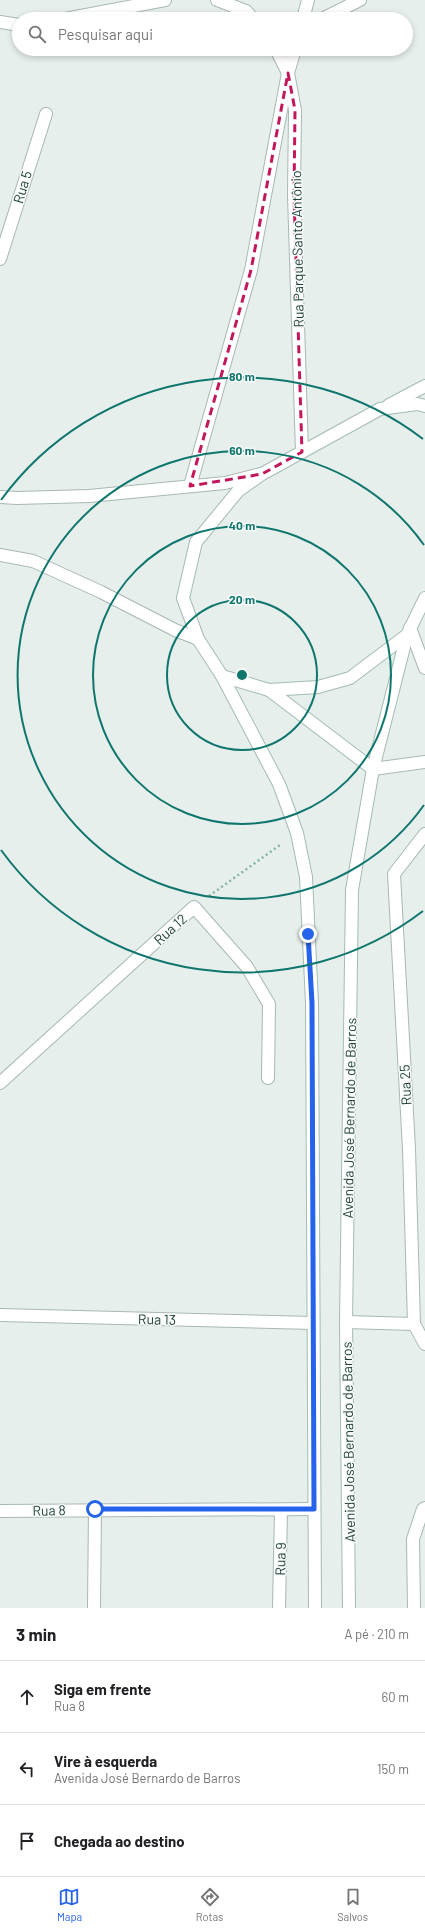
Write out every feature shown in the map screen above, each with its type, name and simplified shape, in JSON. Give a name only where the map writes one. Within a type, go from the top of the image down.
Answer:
[{"type":"street","points":[[102,12],[165,0]]},
{"type":"street","points":[[217,0],[247,12]]},
{"type":"street","points":[[305,12],[308,0]]},
{"type":"street","points":[[336,12],[360,0]]},
{"type":"street","points":[[0,22],[12,24]]},
{"type":"street","name":"Rua Parque Santo Antônio","points":[[280,56],[288,73],[295,110],[294,195],[302,452]]},
{"type":"street","points":[[190,486],[251,270],[288,73],[293,56]]},
{"type":"street","name":"Rua 5","points":[[0,259],[46,114]]},
{"type":"street","points":[[315,1608],[312,1003],[306,877],[297,833],[279,784],[222,676],[198,638],[183,598],[196,542],[238,491],[262,474],[425,386]]},
{"type":"street","points":[[380,409],[417,404],[425,406]]},
{"type":"street","points":[[0,497],[89,496],[226,483],[262,474]]},
{"type":"street","points":[[0,555],[33,561],[100,592],[175,630],[198,638]]},
{"type":"street","points":[[222,676],[269,690],[318,687],[350,678],[409,631],[425,598]]},
{"type":"street","points":[[409,631],[425,668]]},
{"type":"street","name":"Avenida José Bernardo de Barros","points":[[349,1608],[346,1322],[352,890],[373,768],[409,631]]},
{"type":"street","points":[[269,690],[373,768],[425,762]]},
{"type":"street","name":"Rua 25","points":[[425,834],[394,874],[409,1148],[414,1324],[425,1344]]},
{"type":"street","name":"Rua 12","points":[[0,1083],[194,907],[247,967],[269,1004],[268,1078]]},
{"type":"street","name":"Rua 13","points":[[0,1315],[313,1323]]},
{"type":"street","points":[[346,1322],[414,1324]]},
{"type":"street","points":[[414,1608],[413,1539],[423,1509],[425,1508]]},
{"type":"street","points":[[94,1608],[95,1509]]},
{"type":"street","name":"Rua 8","points":[[0,1511],[95,1509],[314,1509]]},
{"type":"street","name":"Rua 9","points":[[279,1608],[281,1510]]},
{"type":"path","points":[[194,907],[297,833]]},
{"type":"highlighted area","points":[[288,73],[295,110],[294,195],[302,452],[262,474],[190,486],[251,270]]},
{"type":"route","points":[[95,1509],[314,1509],[312,1003],[308,934]]}]
